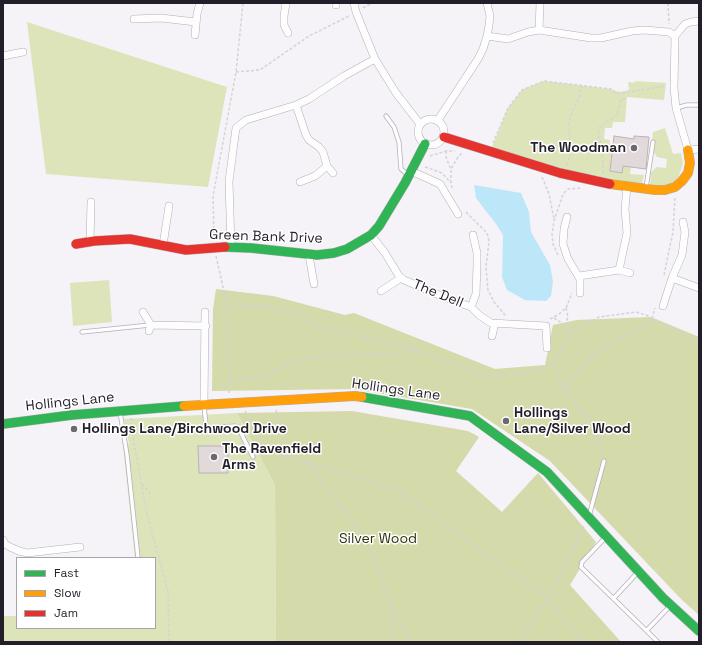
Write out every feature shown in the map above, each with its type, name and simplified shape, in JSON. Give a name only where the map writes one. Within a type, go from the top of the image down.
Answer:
[{"type":"street","points":[[195,35],[200,3]]},
{"type":"street","points":[[286,3],[284,25],[288,33]]},
{"type":"street","points":[[354,3],[356,12],[375,60],[396,93],[420,124]]},
{"type":"street","points":[[438,120],[478,59],[487,36],[490,16],[487,3]]},
{"type":"street","points":[[539,30],[540,3]]},
{"type":"street","points":[[134,19],[161,18],[196,22]]},
{"type":"street","points":[[444,137],[564,174],[587,179],[627,186],[665,190],[675,187],[688,173],[690,162],[676,108],[674,85],[676,36],[685,24],[699,21]]},
{"type":"street","points":[[487,36],[508,39],[539,30],[591,38],[601,38],[632,31],[656,30],[669,32],[676,36]]},
{"type":"street","points":[[3,56],[23,52]]},
{"type":"street","points":[[230,247],[230,181],[236,128],[240,123],[246,120],[296,105],[316,96],[344,76],[375,60]]},
{"type":"street","points":[[296,105],[306,135],[309,140],[319,147],[327,166],[333,173]]},
{"type":"street","points":[[429,119],[438,120],[444,128],[444,137],[436,144],[425,144],[418,136],[418,128],[420,124],[429,119]]},
{"type":"street","name":"Green Bank Drive","points":[[76,244],[130,239],[186,250],[230,247],[309,255],[347,249],[371,234],[388,213],[425,144]]},
{"type":"street","points":[[688,150],[699,149]]},
{"type":"street","points":[[300,182],[315,176],[327,166]]},
{"type":"street","points":[[412,169],[440,184],[461,212]]},
{"type":"street","points":[[619,270],[627,233],[625,209],[627,186]]},
{"type":"street","points":[[90,202],[90,242]]},
{"type":"street","points":[[163,245],[169,206]]},
{"type":"street","points":[[567,217],[564,229],[563,244],[568,259],[579,276],[580,293]]},
{"type":"street","points":[[660,305],[682,255],[685,232],[683,222]]},
{"type":"street","name":"The Dell","points":[[371,234],[401,278],[471,307],[487,321],[495,323],[546,326],[547,348]]},
{"type":"street","points":[[471,307],[476,294],[477,265],[477,252],[473,235]]},
{"type":"street","points":[[309,255],[314,284]]},
{"type":"street","points":[[579,276],[619,270],[630,273]]},
{"type":"street","name":"The Dell","points":[[381,290],[401,278]]},
{"type":"street","points":[[672,278],[699,288]]},
{"type":"street","points":[[143,312],[150,328],[206,326]]},
{"type":"street","points":[[204,404],[205,312]]},
{"type":"street","points":[[492,336],[495,323]]},
{"type":"street","name":"Hollings Lane","points":[[3,424],[72,415],[204,404],[355,396],[470,416],[547,472],[639,572],[699,631]]},
{"type":"street","points":[[3,540],[6,549],[27,553],[80,547]]},
{"type":"lane","points":[[676,108],[687,104],[699,105]]},
{"type":"lane","points":[[386,116],[394,127],[399,142],[401,170],[412,169]]},
{"type":"lane","points":[[646,188],[653,142]]},
{"type":"lane","points":[[82,332],[123,327],[150,328]]},
{"type":"lane","points":[[204,404],[206,426],[208,428],[234,426],[238,428],[254,457]]},
{"type":"lane","points":[[120,411],[138,557]]},
{"type":"lane","points":[[588,517],[604,461]]},
{"type":"lane","points":[[606,536],[582,562],[581,564],[583,569],[658,642]]},
{"type":"lane","points":[[614,598],[639,572]]},
{"type":"lane","points":[[647,630],[671,605]]},
{"type":"path","points":[[236,72],[260,70],[308,36],[372,3]]},
{"type":"path","points":[[668,3],[669,32]]},
{"type":"path","points":[[490,152],[508,108],[522,90],[544,81],[610,89],[617,94],[674,85]]},
{"type":"path","points":[[564,174],[570,155],[569,124],[572,112],[580,98],[582,86]]},
{"type":"path","points":[[607,183],[603,173],[601,161],[602,145],[598,136],[600,127],[617,115],[621,100],[626,98]]},
{"type":"path","points":[[451,171],[458,157],[473,146]]},
{"type":"path","points":[[427,158],[446,151],[463,152]]},
{"type":"path","points":[[446,151],[446,157],[451,171],[453,191]]},
{"type":"path","points":[[538,166],[549,194],[554,221]]},
{"type":"path","points":[[412,169],[442,173],[452,185]]},
{"type":"path","points":[[560,258],[553,244],[552,234],[554,221],[565,191],[568,189],[585,188],[587,179]]},
{"type":"path","points":[[664,277],[673,232],[675,187]]},
{"type":"path","points":[[461,212],[487,233],[489,241],[486,267],[488,290],[494,302],[504,315],[509,317]]},
{"type":"path","points":[[549,319],[554,318],[566,308],[572,294],[572,288]]},
{"type":"path","points":[[564,389],[593,354],[650,323],[660,305]]},
{"type":"path","points":[[230,403],[226,306],[266,306],[301,316],[319,328],[414,347],[419,351],[488,377],[537,371],[554,363],[570,336],[578,329],[599,317],[636,312],[646,315],[699,342]]},
{"type":"path","points":[[565,326],[568,317],[566,308]]},
{"type":"path","points":[[554,318],[565,326],[570,336]]},
{"type":"path","points":[[229,382],[259,377],[308,357],[419,351]]},
{"type":"path","points":[[554,363],[564,389],[590,423],[600,445],[604,461]]},
{"type":"path","points":[[274,400],[289,457]]},
{"type":"path","points":[[241,402],[266,450],[395,489],[548,598],[559,614],[584,642]]},
{"type":"path","points":[[130,410],[132,432],[146,510],[168,591],[169,642]]},
{"type":"path","points":[[306,462],[370,543],[389,600],[412,642]]},
{"type":"path","points":[[141,483],[151,494]]},
{"type":"path","points":[[519,642],[548,598],[588,517]]},
{"type":"path","points":[[389,600],[394,642]]},
{"type":"green space","points":[[27,22],[227,87],[208,187],[46,174]]},
{"type":"green space","points":[[544,81],[609,89],[620,92],[629,90],[628,82],[666,83],[664,100],[627,97],[625,122],[613,122],[612,128],[605,128],[604,139],[610,140],[609,152],[612,153],[610,171],[622,173],[623,166],[631,167],[630,174],[644,175],[641,188],[490,152],[508,108],[522,90]]},
{"type":"green space","points":[[665,128],[673,154],[681,153],[683,163],[678,179],[665,190],[650,187],[651,172],[657,167],[666,168],[667,159],[657,157],[651,147],[653,132]]},
{"type":"green space","points":[[109,280],[112,322],[73,326],[70,283]]},
{"type":"green space","points":[[216,289],[273,296],[345,315],[354,313],[495,369],[545,365],[553,325],[577,320],[651,317],[699,337],[699,615],[682,600],[550,461],[472,409],[354,389],[212,391],[213,309]]},
{"type":"green space","name":"Silver Wood","points":[[352,411],[468,431],[479,437],[456,471],[502,512],[538,473],[596,542],[570,585],[621,642],[276,642],[275,485],[237,413]]},
{"type":"green space","points":[[237,413],[275,485],[276,642],[3,642],[3,616],[16,616],[16,629],[156,629],[156,557],[135,557],[123,445],[129,444],[124,419]]},
{"type":"water","points":[[474,185],[521,193],[529,212],[531,232],[550,265],[553,281],[551,296],[546,301],[525,300],[507,290],[502,277],[503,235],[476,198]]},
{"type":"building","points":[[614,136],[634,139],[634,136],[649,137],[646,169],[623,166],[622,173],[610,171]]},
{"type":"building","points":[[198,446],[228,446],[228,473],[199,473]]},
{"type":"traffic: fast","points":[[225,247],[251,248],[317,255],[334,253],[347,249],[371,235],[379,226],[405,183],[425,144]]},
{"type":"traffic: fast","points":[[362,397],[470,416],[547,472],[663,598],[699,631]]},
{"type":"traffic: fast","points":[[3,424],[72,415],[184,406]]},
{"type":"traffic: slow","points":[[610,184],[655,190],[665,190],[675,187],[688,173],[690,163],[688,150]]},
{"type":"traffic: slow","points":[[184,406],[355,396],[362,397]]},
{"type":"traffic: jam","points":[[444,137],[560,173],[610,184]]},
{"type":"traffic: jam","points":[[76,244],[94,241],[130,239],[186,250],[225,247]]},
{"type":"place","name":"The Woodman","points":[[634,148]]},
{"type":"place","name":"Hollings Lane/Silver Wood","points":[[506,421]]},
{"type":"place","name":"Hollings Lane/Birchwood Drive","points":[[74,429]]},
{"type":"place","name":"The Ravenfield Arms","points":[[214,457]]}]
